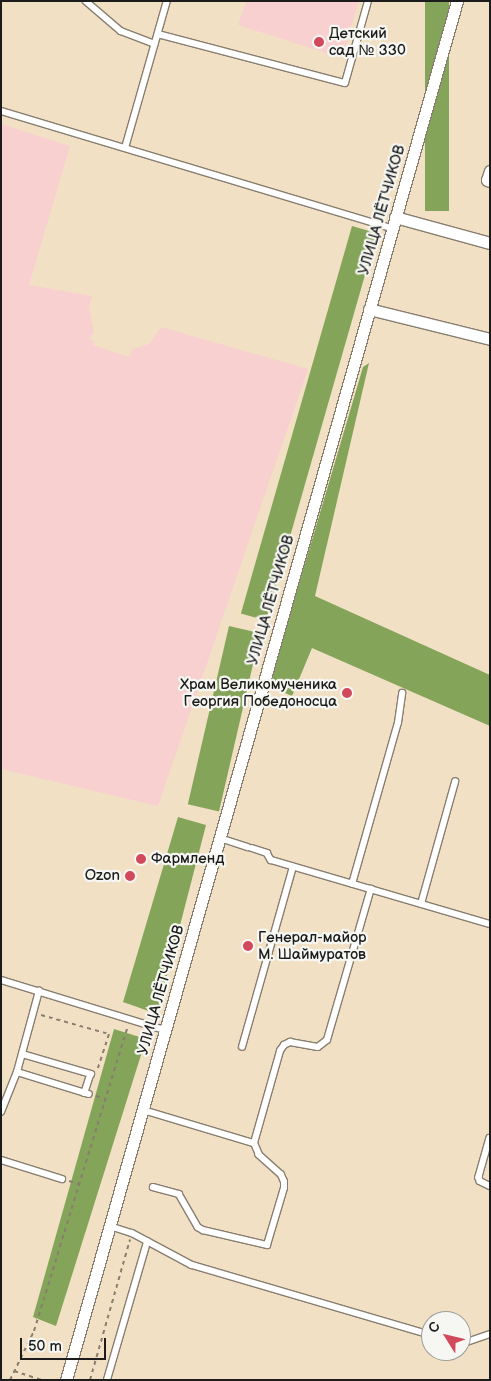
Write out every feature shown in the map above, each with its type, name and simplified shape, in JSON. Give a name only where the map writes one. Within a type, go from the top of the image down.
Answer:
[{"type":"street","name":"УЛИЦА ЛЁТЧИКОВ","points":[[66,1380],[457,1]]},
{"type":"street","points":[[490,171],[487,180],[490,181]]},
{"type":"street","points":[[394,223],[490,242]]},
{"type":"street","points":[[369,309],[490,339]]},
{"type":"lane","points":[[86,1],[121,31],[155,44]]},
{"type":"lane","points":[[125,148],[167,1]]},
{"type":"lane","points":[[158,34],[344,83],[368,1]]},
{"type":"lane","points":[[1,111],[125,148],[394,223]]},
{"type":"lane","points":[[352,884],[398,723],[402,693]]},
{"type":"lane","points":[[421,904],[455,782]]},
{"type":"lane","points":[[220,838],[267,852],[271,860],[490,924]]},
{"type":"lane","points":[[242,1047],[293,866]]},
{"type":"lane","points":[[153,1186],[179,1194],[198,1227],[203,1230],[267,1246],[284,1188],[284,1182],[281,1175],[259,1155],[254,1143],[280,1051],[284,1045],[290,1042],[318,1047],[327,1040],[371,890]]},
{"type":"lane","points":[[1,980],[165,1030]]},
{"type":"lane","points":[[1,1112],[22,1054],[40,992]]},
{"type":"lane","points":[[16,1072],[87,1093],[91,1074],[22,1054]]},
{"type":"lane","points":[[143,1110],[254,1143]]},
{"type":"lane","points":[[490,1138],[479,1177],[480,1181],[490,1186]]},
{"type":"lane","points":[[1,1160],[62,1179]]},
{"type":"lane","points":[[110,1226],[132,1233],[192,1265],[421,1333]]},
{"type":"lane","points":[[107,1380],[148,1242]]},
{"type":"lane","points":[[471,1341],[490,1334]]},
{"type":"path","points":[[39,1022],[42,1014],[109,1034],[98,1070],[93,1069],[91,1074]]},
{"type":"path","points":[[10,1380],[34,1331],[130,1019]]},
{"type":"path","points":[[90,1380],[132,1233]]},
{"type":"path","points":[[14,1372],[42,1380]]},
{"type":"shaded area","name":"Детский сад № 330","points":[[246,1],[359,1],[342,58],[238,25]]},
{"type":"shaded area","points":[[1,124],[70,146],[29,285],[92,296],[89,307],[94,332],[89,339],[94,341],[93,345],[129,357],[132,349],[149,344],[161,327],[308,369],[158,806],[1,769]]},
{"type":"green space","points":[[425,1],[449,1],[449,211],[425,211]]},
{"type":"green space","points":[[352,226],[377,233],[266,621],[241,613]]},
{"type":"green space","points":[[369,363],[315,596],[490,675],[490,726],[312,648],[292,696],[269,686],[363,367]]},
{"type":"green space","points":[[229,626],[260,633],[219,812],[188,804]]},
{"type":"green space","points":[[178,817],[206,825],[157,1014],[123,1002]]},
{"type":"green space","points":[[114,1029],[146,1039],[56,1326],[33,1317]]},
{"type":"place","name":"Детский сад № 330","points":[[319,42]]},
{"type":"place","name":"Храм Великомученика Георгия Победоносца","points":[[347,693]]},
{"type":"place","name":"Фармленд","points":[[141,859]]},
{"type":"place","name":"Ozon","points":[[130,876]]},
{"type":"place","name":"Генерал-майор М. Шаймуратов","points":[[248,946]]}]
